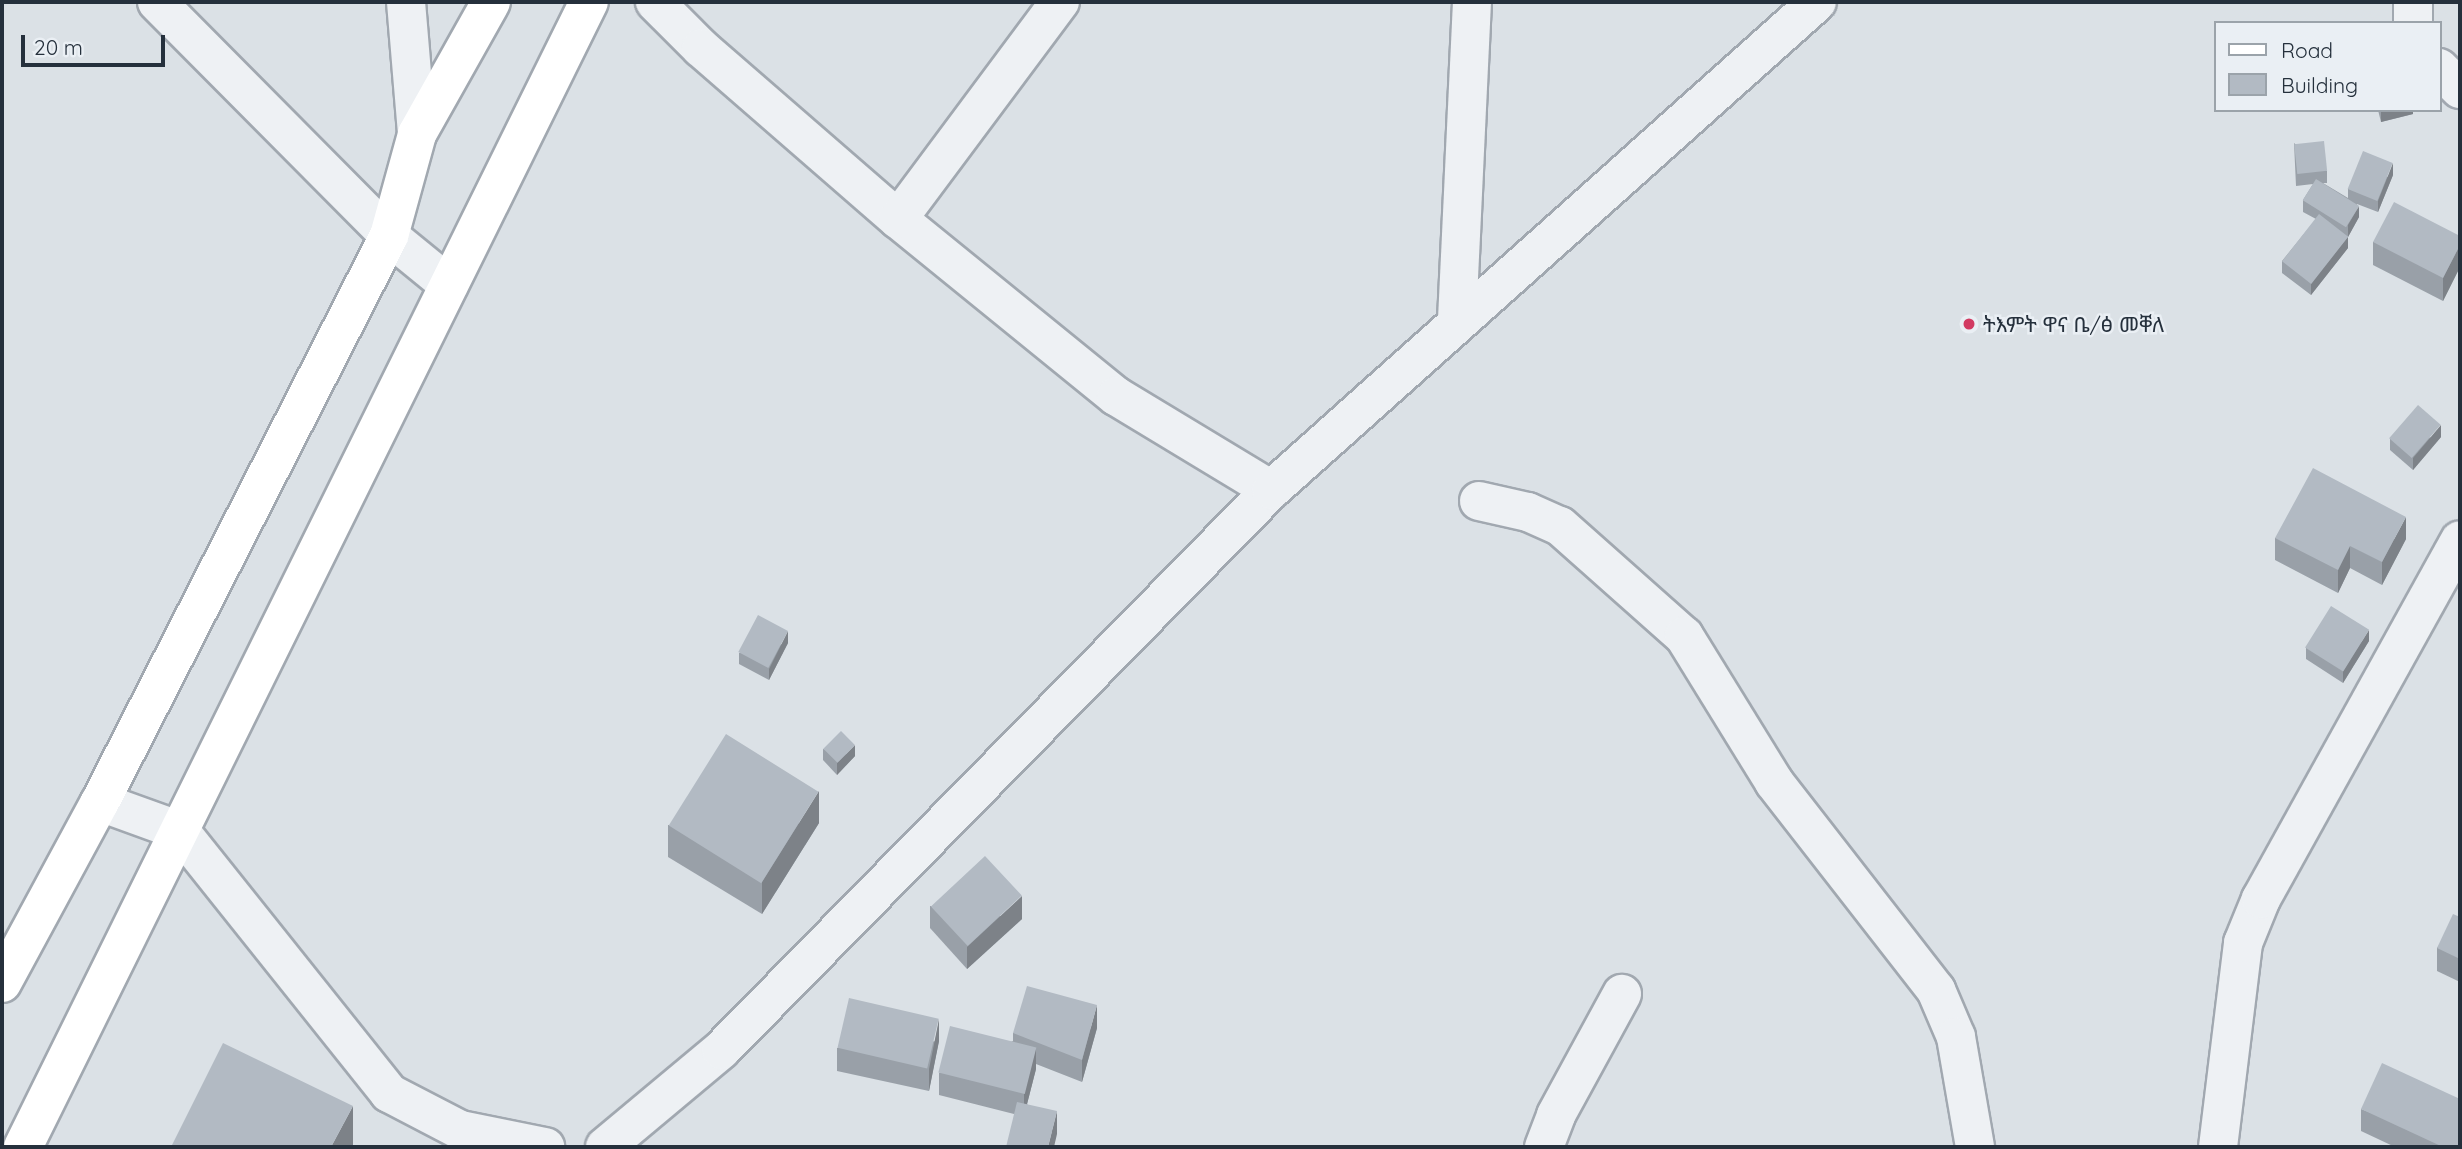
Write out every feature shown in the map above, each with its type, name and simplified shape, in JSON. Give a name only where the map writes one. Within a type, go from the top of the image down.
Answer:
[{"type":"main road","points":[[2,983],[100,802],[389,236],[417,134],[491,2]]},
{"type":"main road","points":[[23,1147],[589,2]]},
{"type":"street","points":[[157,2],[389,236],[449,285]]},
{"type":"street","points":[[406,2],[417,134]]},
{"type":"street","points":[[655,2],[701,48],[898,219],[1116,396],[1271,490]]},
{"type":"street","points":[[898,219],[1060,2]]},
{"type":"street","points":[[1457,320],[1472,2]]},
{"type":"street","points":[[606,1147],[721,1050],[1271,490],[1457,320],[1817,2]]},
{"type":"street","points":[[2413,2],[2413,21]]},
{"type":"street","points":[[2441,70],[2460,89]]},
{"type":"street","points":[[1479,501],[1528,512],[1560,526],[1684,636],[1774,782],[1936,990],[1956,1037],[1975,1147]]},
{"type":"street","points":[[2218,1147],[2243,943],[2261,899],[2460,540]]},
{"type":"street","points":[[100,802],[180,831],[389,1093],[467,1139],[545,1147]]},
{"type":"street","points":[[1544,1147],[1556,1115],[1622,994]]},
{"type":"building","points":[[2324,141],[2327,171],[2297,174],[2294,144]]},
{"type":"building","points":[[2363,151],[2393,163],[2377,201],[2348,189]]},
{"type":"building","points":[[2316,179],[2359,206],[2346,227],[2303,200]]},
{"type":"building","points":[[2394,202],[2460,236],[2460,245],[2443,278],[2373,242]]},
{"type":"building","points":[[2319,214],[2348,237],[2311,284],[2282,261]]},
{"type":"building","points":[[2418,405],[2441,425],[2412,458],[2389,438]]},
{"type":"building","points":[[2313,468],[2406,517],[2382,562],[2350,546],[2338,570],[2275,538]]},
{"type":"building","points":[[2331,606],[2369,630],[2343,671],[2305,648]]},
{"type":"building","points":[[758,615],[788,631],[768,668],[738,652]]},
{"type":"building","points":[[841,731],[855,745],[837,763],[823,749]]},
{"type":"building","points":[[726,734],[818,792],[761,883],[669,826]]},
{"type":"building","points":[[985,856],[1022,895],[968,946],[931,906]]},
{"type":"building","points":[[2453,914],[2460,917],[2460,959],[2437,948]]},
{"type":"building","points":[[1027,986],[1097,1005],[1082,1060],[1013,1033]]},
{"type":"building","points":[[849,998],[939,1019],[927,1068],[838,1048]]},
{"type":"building","points":[[950,1026],[1036,1048],[1025,1094],[938,1073]]},
{"type":"building","points":[[223,1043],[353,1106],[331,1147],[171,1147]]},
{"type":"building","points":[[2382,1063],[2460,1099],[2460,1147],[2443,1147],[2361,1109]]},
{"type":"building","points":[[1017,1102],[1057,1111],[1048,1147],[1006,1147]]},
{"type":"place","name":"ትእምት ዋና ቤ/ፅ መቐለ","points":[[1969,324]]}]
